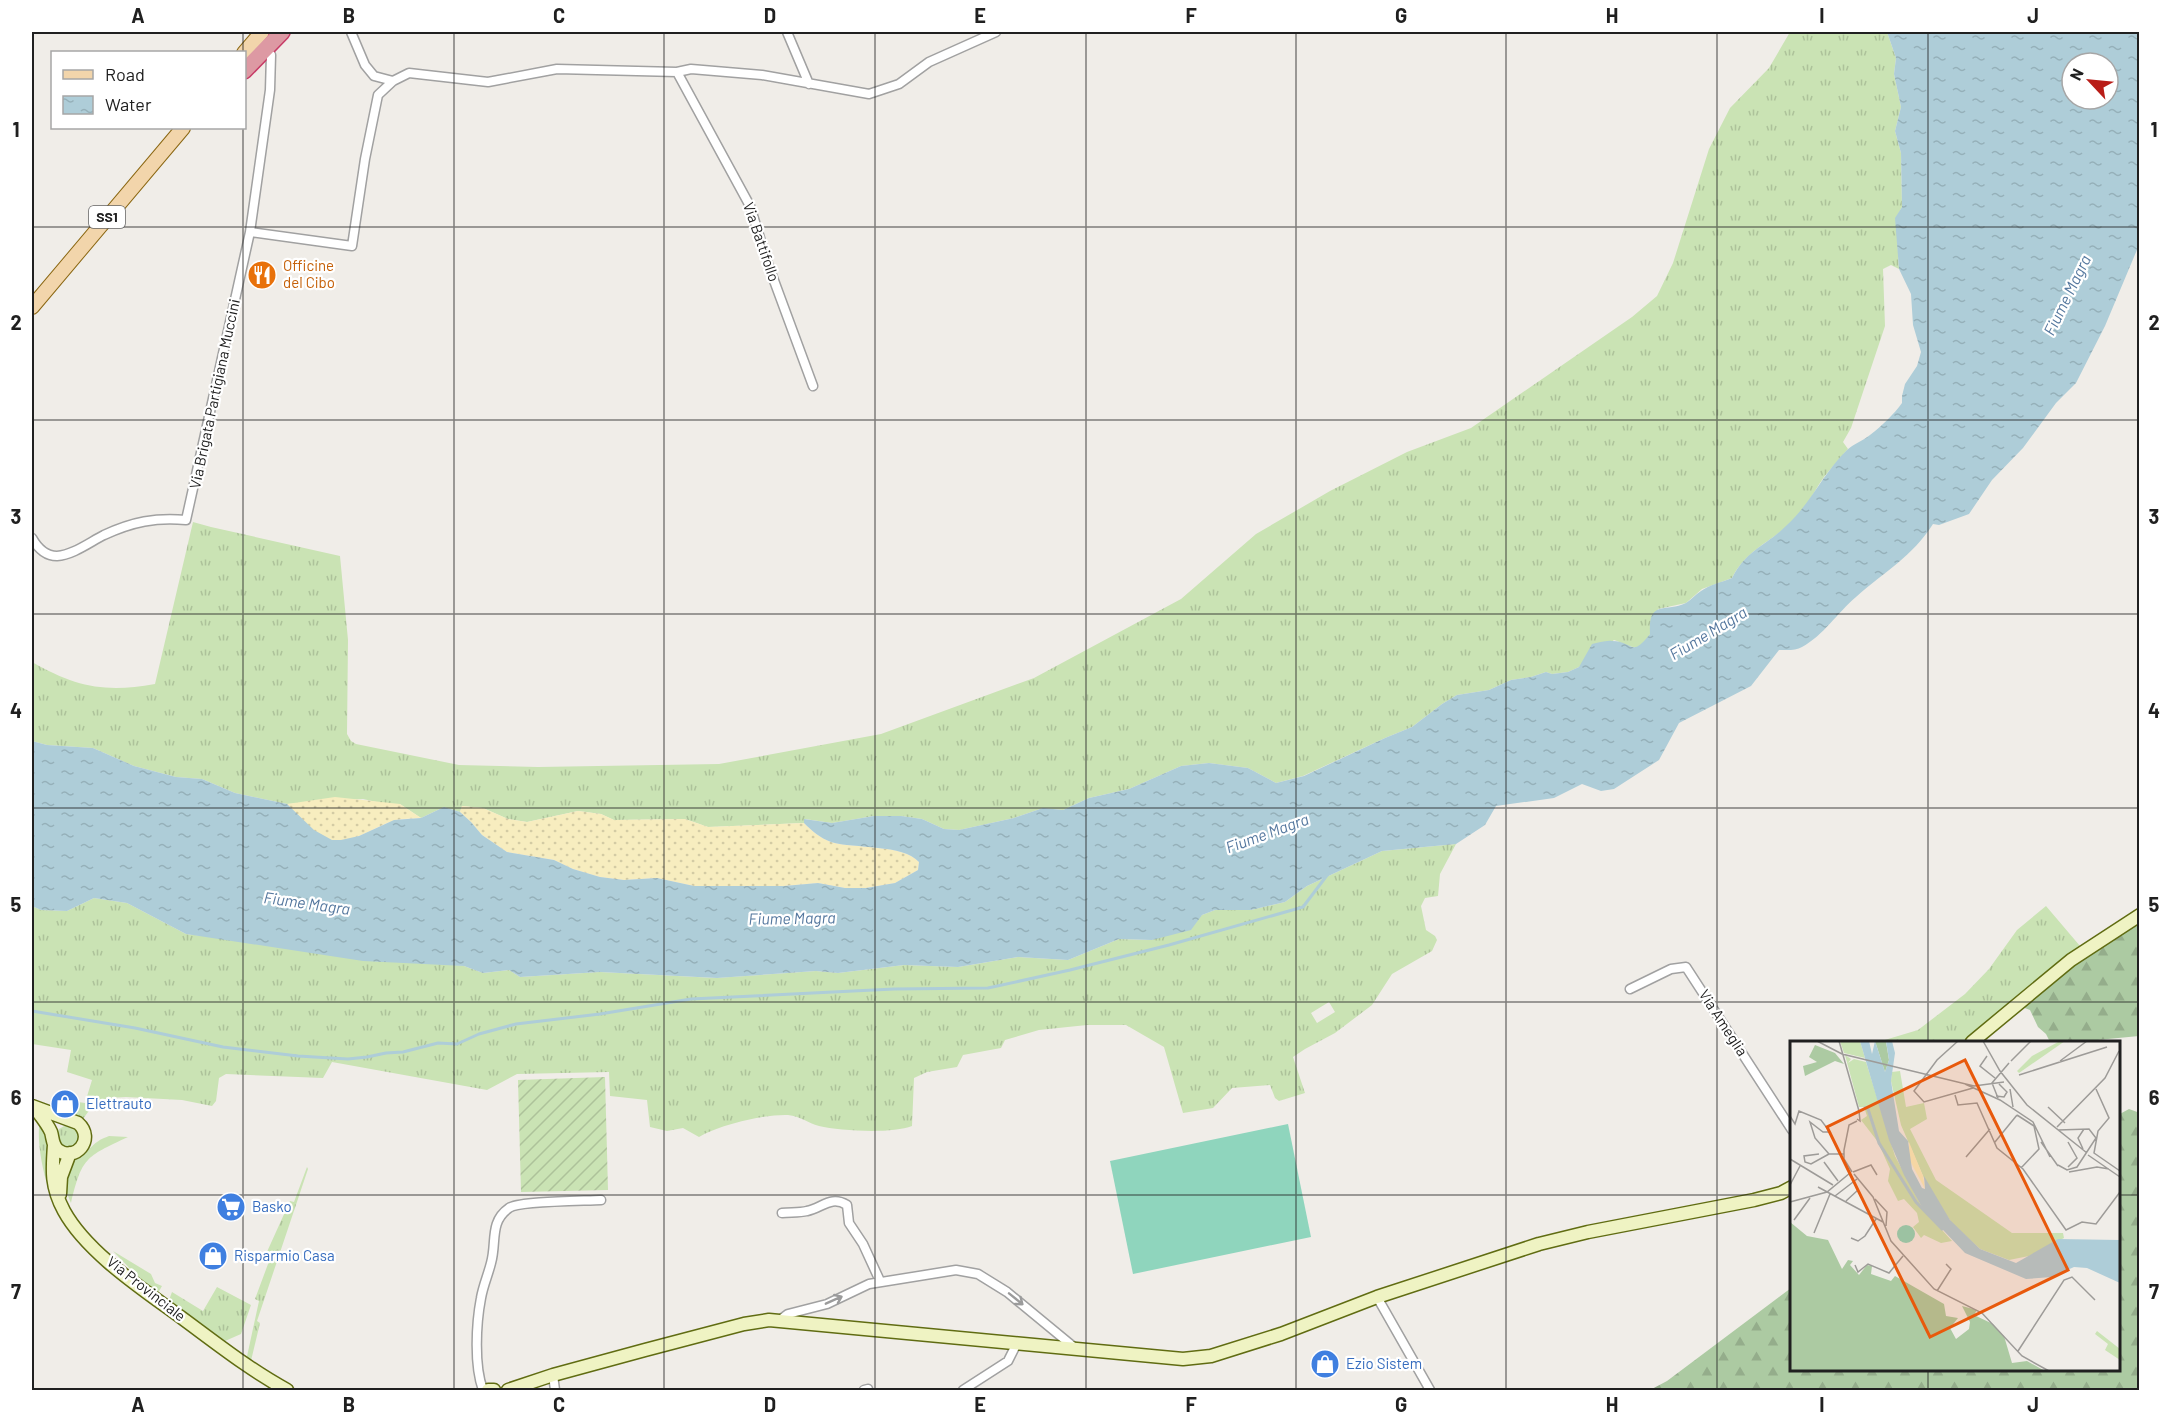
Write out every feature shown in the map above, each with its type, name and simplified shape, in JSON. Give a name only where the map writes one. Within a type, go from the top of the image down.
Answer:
[{"type":"highway","points":[[246,68],[282,32]]},
{"type":"main road","points":[[246,51],[262,32]]},
{"type":"main road","name":"SS1","points":[[32,306],[182,129]]},
{"type":"main road","points":[[1973,1041],[2071,960],[2139,915]]},
{"type":"main road","points":[[33,1107],[82,1126],[86,1136],[80,1150],[70,1154],[63,1152],[53,1141],[45,1120],[33,1107]]},
{"type":"main road","points":[[60,1201],[52,1177],[53,1132],[59,1123],[70,1120]]},
{"type":"main road","points":[[60,1201],[61,1177],[70,1154]]},
{"type":"main road","points":[[508,1390],[520,1385],[528,1387],[553,1375],[744,1324],[780,1320],[1183,1359],[1211,1356],[1281,1334],[1377,1298],[1539,1244],[1588,1232],[1754,1200],[1781,1193],[1790,1188]]},
{"type":"main road","name":"Via Provinciale","points":[[60,1201],[64,1211],[79,1232],[132,1281],[258,1374],[287,1390]]},
{"type":"main road","points":[[488,1390],[494,1390]]},
{"type":"street","points":[[351,32],[365,65],[374,76],[393,81]]},
{"type":"street","points":[[787,32],[809,84]]},
{"type":"street","points":[[250,232],[352,246],[365,159],[378,95],[393,81],[409,73],[488,82],[557,69],[677,72],[691,69],[762,75],[869,94],[899,84],[929,62],[996,32]]},
{"type":"street","name":"Via Brigata Partigiana Muccini","points":[[32,538],[36,546],[43,551],[58,556],[75,551],[126,526],[161,518],[186,520],[250,232],[270,90],[272,55]]},
{"type":"street","name":"Via Battifollo","points":[[677,72],[750,206],[769,267],[813,386]]},
{"type":"street","name":"Via Ameglia","points":[[1630,990],[1671,969],[1686,967],[1790,1128]]},
{"type":"street","points":[[483,1390],[478,1367],[478,1333],[481,1300],[492,1262],[496,1222],[512,1206],[601,1200]]},
{"type":"street","points":[[782,1213],[808,1211],[831,1200],[843,1202],[847,1205],[849,1223],[863,1244],[880,1281]]},
{"type":"street","points":[[780,1320],[788,1314],[827,1304],[869,1284],[956,1270],[978,1274],[1007,1292],[1075,1349]]},
{"type":"street","points":[[1377,1298],[1430,1390]]},
{"type":"street","points":[[964,1390],[1008,1361],[1017,1343]]},
{"type":"street","points":[[553,1375],[555,1390]]},
{"type":"green space","points":[[1790,32],[1887,32],[1896,58],[1894,74],[1901,107],[1895,131],[1901,153],[1902,207],[1896,218],[1899,269],[1891,265],[1883,269],[1885,326],[1851,428],[1843,442],[1848,449],[1824,477],[1793,521],[1755,550],[1732,578],[1702,589],[1686,603],[1658,609],[1647,639],[1639,647],[1614,640],[1579,667],[1568,672],[1552,674],[1546,672],[1511,680],[1489,690],[1457,695],[1412,727],[1303,776],[1276,783],[1248,768],[1209,763],[1181,766],[1129,789],[1089,798],[1063,810],[1043,808],[1014,818],[959,830],[944,829],[922,819],[901,816],[874,816],[832,823],[805,819],[804,823],[708,827],[685,819],[614,820],[601,814],[578,811],[527,822],[508,819],[483,808],[462,806],[460,812],[444,807],[421,818],[400,804],[385,804],[363,799],[287,804],[235,793],[202,779],[176,777],[134,766],[93,748],[47,745],[32,741],[32,662],[63,677],[91,686],[121,688],[155,684],[193,522],[340,556],[348,640],[347,734],[356,744],[459,765],[538,767],[719,764],[881,734],[1034,678],[1181,599],[1256,534],[1330,491],[1407,452],[1471,428],[1632,317],[1657,296],[1673,263],[1709,149],[1730,108],[1769,68]]},
{"type":"green space","points":[[1456,844],[1440,874],[1438,896],[1425,898],[1421,906],[1426,930],[1437,940],[1432,951],[1392,974],[1372,1005],[1335,1033],[1293,1057],[1305,1093],[1279,1101],[1275,1098],[1270,1085],[1232,1088],[1213,1108],[1183,1113],[1164,1047],[1126,1025],[1087,1025],[1039,1030],[1005,1040],[1001,1048],[963,1055],[957,1067],[927,1072],[914,1078],[912,1126],[903,1129],[866,1131],[828,1128],[800,1118],[778,1115],[755,1118],[699,1137],[683,1128],[667,1131],[650,1127],[647,1100],[610,1096],[609,1072],[517,1074],[487,1090],[332,1062],[323,1078],[226,1074],[219,1078],[216,1101],[212,1106],[182,1100],[108,1098],[93,1105],[83,1119],[73,1117],[78,1102],[85,1103],[92,1080],[67,1072],[71,1050],[32,1044],[32,906],[41,910],[67,911],[94,898],[127,903],[186,934],[464,966],[483,973],[509,970],[520,977],[600,972],[716,978],[816,971],[838,973],[904,965],[958,967],[1018,957],[1068,960],[1119,939],[1152,940],[1215,910],[1251,910],[1285,902],[1307,886],[1382,851]],"holes":[[[1329,1002],[1335,1012],[1317,1023],[1311,1013]]]},
{"type":"green space","points":[[2046,906],[2080,946],[1964,1041],[1881,1041],[1918,1030],[1965,994],[1989,969],[2017,930]]},
{"type":"green space","points":[[2137,922],[2140,927],[2139,1036],[2087,1041],[2050,1041],[2038,1027],[2030,1010],[2022,1007],[2088,955]]},
{"type":"green space","points":[[605,1077],[608,1190],[521,1192],[518,1080]]},
{"type":"green space","points":[[2129,1109],[2140,1113],[2139,1390],[1650,1390],[1667,1381],[1790,1289],[1790,1371],[2120,1371],[2120,1114]]},
{"type":"green space","points":[[40,1121],[47,1138],[50,1192],[41,1157]]},
{"type":"green space","points":[[1288,1124],[1311,1237],[1133,1274],[1110,1161]]},
{"type":"green space","points":[[66,1125],[73,1125],[82,1137],[74,1149],[60,1146],[56,1136],[59,1129]]},
{"type":"green space","points":[[109,1136],[128,1137],[102,1149],[88,1161],[78,1177],[71,1203],[65,1180],[67,1169],[75,1158]]},
{"type":"green space","points":[[307,1167],[257,1321],[260,1323],[250,1365],[246,1361],[259,1301],[255,1299],[271,1256],[266,1254],[290,1201],[294,1202]]},
{"type":"green space","points":[[113,1251],[151,1274],[155,1283],[162,1286],[158,1293],[139,1278]]},
{"type":"green space","points":[[217,1287],[251,1305],[241,1334],[225,1341],[169,1300],[172,1292],[203,1311]]},
{"type":"sand","points":[[335,797],[400,804],[421,818],[396,820],[354,838],[338,841],[318,834],[287,804]]},
{"type":"sand","points":[[462,806],[483,808],[508,819],[527,822],[578,811],[601,814],[614,820],[685,819],[708,827],[804,823],[816,834],[831,842],[902,852],[912,856],[919,862],[918,870],[895,883],[866,888],[845,888],[818,883],[784,886],[694,886],[657,878],[624,880],[600,877],[573,869],[554,860],[507,852],[482,835],[460,812]]},
{"type":"water","name":"Fiume Magra","points":[[1887,32],[2139,32],[2139,245],[2105,326],[2076,383],[2056,403],[2023,448],[1992,480],[1969,514],[1939,525],[1933,524],[1907,555],[1849,603],[1810,642],[1800,648],[1779,650],[1751,686],[1679,723],[1659,760],[1614,789],[1601,791],[1582,784],[1554,798],[1496,806],[1485,825],[1456,844],[1382,851],[1307,886],[1285,902],[1251,910],[1215,910],[1202,915],[1191,930],[1152,940],[1119,939],[1068,960],[1018,957],[958,967],[904,965],[838,973],[816,971],[717,978],[600,972],[520,977],[509,970],[483,973],[464,966],[363,961],[186,934],[127,903],[94,898],[67,911],[41,910],[32,906],[32,741],[47,745],[93,748],[134,766],[176,777],[202,779],[235,793],[287,804],[314,830],[332,840],[359,836],[394,820],[421,818],[444,807],[460,812],[482,835],[507,852],[554,860],[573,869],[600,877],[624,880],[657,878],[694,886],[784,886],[818,883],[845,888],[866,888],[895,883],[918,870],[919,862],[902,852],[831,842],[813,831],[804,823],[804,819],[832,823],[874,816],[901,816],[922,819],[944,829],[959,830],[1014,818],[1043,808],[1063,810],[1089,798],[1129,789],[1181,766],[1209,763],[1248,768],[1276,783],[1304,776],[1412,727],[1457,695],[1489,690],[1511,680],[1546,672],[1552,674],[1568,672],[1579,667],[1592,644],[1610,641],[1632,647],[1639,646],[1650,634],[1650,623],[1655,611],[1686,603],[1704,589],[1732,578],[1750,554],[1796,516],[1847,450],[1879,428],[1902,403],[1905,384],[1917,366],[1921,352],[1913,325],[1911,294],[1899,269],[1895,218],[1902,207],[1901,153],[1895,131],[1901,107],[1894,74],[1896,58]]},
{"type":"waterway","points":[[32,1011],[135,1028],[223,1047],[298,1056],[348,1059],[367,1057],[403,1052],[438,1043],[457,1044],[479,1034],[516,1024],[600,1014],[691,999],[894,989],[988,988],[1169,945],[1303,907],[1328,874]]},
{"type":"place","name":"Officine del Cibo","points":[[262,275]]},
{"type":"place","name":"Elettrauto","points":[[65,1104]]},
{"type":"place","name":"Basko","points":[[231,1207]]},
{"type":"place","name":"Risparmio Casa","points":[[213,1256]]},
{"type":"place","name":"Ezio Sistem","points":[[1325,1364]]}]
